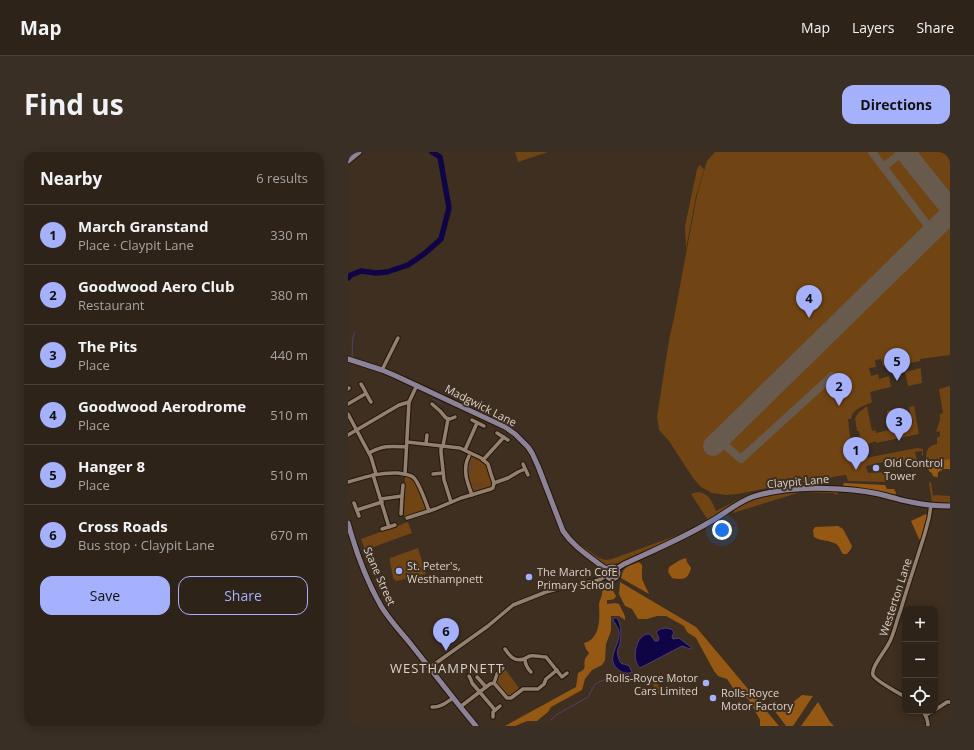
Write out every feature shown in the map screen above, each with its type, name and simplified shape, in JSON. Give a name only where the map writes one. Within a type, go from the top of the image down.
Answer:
[{"type":"street","points":[[348,162],[359,152]]},
{"type":"street","points":[[382,370],[398,338]]},
{"type":"street","name":"Madgwick Lane","points":[[348,359],[382,370],[417,385],[505,427],[515,434],[528,447],[535,459],[568,537],[603,567],[606,572]]},
{"type":"street","points":[[361,384],[365,394],[371,402]]},
{"type":"street","points":[[404,474],[409,402],[417,385]]},
{"type":"street","points":[[348,404],[365,394]]},
{"type":"street","points":[[348,435],[399,405],[409,402]]},
{"type":"street","points":[[432,404],[448,419]]},
{"type":"street","points":[[348,414],[370,453],[381,501],[389,527]]},
{"type":"street","points":[[448,419],[455,416]]},
{"type":"street","points":[[448,419],[441,450],[445,485],[451,502]]},
{"type":"street","points":[[472,420],[484,426]]},
{"type":"street","points":[[465,450],[477,423]]},
{"type":"street","points":[[498,433],[508,440]]},
{"type":"street","points":[[426,444],[427,435]]},
{"type":"street","points":[[483,460],[504,437]]},
{"type":"street","points":[[407,442],[460,448],[465,450],[486,462],[489,466],[494,483],[493,488],[491,489],[407,518]]},
{"type":"street","points":[[370,453],[384,446],[406,447]]},
{"type":"street","points":[[469,456],[466,461],[465,468],[472,495]]},
{"type":"street","points":[[524,464],[528,475]]},
{"type":"street","points":[[494,483],[508,478],[526,468]]},
{"type":"street","points":[[348,482],[384,473],[404,474],[413,477],[429,511]]},
{"type":"street","points":[[433,474],[443,473]]},
{"type":"street","points":[[401,514],[403,485]]},
{"type":"street","name":"Claypit Lane","points":[[616,569],[709,523],[748,498],[766,493],[805,488],[840,489],[870,492],[911,502],[950,506]]},
{"type":"street","points":[[357,510],[381,501],[402,496]]},
{"type":"street","points":[[354,503],[359,516]]},
{"type":"street","name":"Westerton Lane","points":[[902,695],[878,680],[873,676],[872,671],[890,642],[925,533],[931,505]]},
{"type":"street","name":"Stane Street","points":[[348,523],[356,550],[381,606],[394,625],[476,726]]},
{"type":"street","points":[[382,530],[395,525]]},
{"type":"street","points":[[429,668],[488,626],[513,605],[546,592],[599,580],[603,578],[606,572],[612,567],[616,569],[617,575],[614,579],[609,578],[606,572]]},
{"type":"street","points":[[505,649],[514,659],[519,660],[525,659],[529,656],[546,657],[562,676],[567,673]]},
{"type":"street","points":[[525,659],[525,664],[531,672]]},
{"type":"street","points":[[494,683],[497,674],[503,668]]},
{"type":"street","points":[[494,683],[507,698],[511,698],[523,689],[538,689],[544,684],[546,679],[557,670]]},
{"type":"street","points":[[469,676],[472,683],[495,710]]},
{"type":"street","points":[[477,676],[486,687]]},
{"type":"street","points":[[460,707],[490,684],[494,683]]},
{"type":"street","points":[[432,708],[446,703],[453,698]]},
{"type":"street","points":[[938,708],[947,702],[950,702]]},
{"type":"street","points":[[493,717],[493,712],[500,706]]},
{"type":"street","points":[[926,715],[928,726]]},
{"type":"shaded area","points":[[515,152],[548,152],[518,162]]},
{"type":"shaded area","points":[[715,152],[950,152],[950,355],[920,359],[920,361],[894,367],[892,360],[889,361],[889,364],[883,366],[881,359],[875,360],[876,367],[869,368],[871,376],[878,374],[879,379],[889,376],[891,387],[870,392],[872,402],[856,410],[851,419],[848,419],[852,453],[850,455],[850,461],[917,448],[923,449],[922,456],[922,451],[915,452],[917,461],[889,466],[887,461],[866,466],[868,473],[887,472],[887,480],[885,482],[848,481],[846,475],[832,477],[825,481],[788,484],[738,494],[726,495],[712,493],[701,487],[693,478],[669,441],[659,430],[657,417],[669,340],[697,195],[707,161]]},
{"type":"shaded area","points":[[700,165],[704,170],[696,196],[686,249],[685,226],[697,169]]},
{"type":"shaded area","points":[[921,368],[922,383],[908,386],[905,372]]},
{"type":"shaded area","points":[[950,386],[950,470],[943,469],[942,471],[938,472],[938,478],[933,476],[929,471],[926,454],[929,448],[937,444],[937,438],[940,436],[940,431],[936,432],[940,420],[940,414],[943,413],[939,389]]},
{"type":"shaded area","points":[[867,406],[872,431],[875,430],[876,433],[889,430],[888,428],[890,427],[887,411],[892,410],[895,426],[897,426],[898,429],[910,426],[910,423],[913,423],[909,407],[914,406],[919,434],[876,443],[876,441],[865,445],[864,442],[858,443],[858,439],[860,438],[859,431],[857,431],[855,418],[859,412]]},
{"type":"shaded area","points":[[471,456],[486,464],[492,482],[492,486],[490,488],[473,493],[468,474],[468,466]]},
{"type":"shaded area","points":[[950,459],[950,469],[942,469],[938,472],[937,477],[933,476],[929,471],[927,463]]},
{"type":"shaded area","points":[[405,476],[411,477],[415,481],[427,509],[404,518]]},
{"type":"shaded area","points":[[931,482],[933,496],[950,496],[950,505],[932,503],[929,483]]},
{"type":"shaded area","points":[[844,483],[885,485],[887,489],[894,489],[896,493],[894,496],[844,487]]},
{"type":"shaded area","points":[[811,485],[768,492],[708,520],[691,494],[701,492],[707,496],[712,502],[716,511],[749,494],[788,486]]},
{"type":"shaded area","points":[[824,489],[837,491],[838,495],[832,493],[801,492],[733,513],[738,506],[760,496],[789,491]]},
{"type":"shaded area","points":[[926,514],[921,540],[919,539],[911,521]]},
{"type":"shaded area","points":[[408,522],[412,533],[365,550],[361,539]]},
{"type":"shaded area","points":[[838,526],[843,529],[852,546],[847,554],[843,554],[836,544],[814,537],[813,530],[815,527]]},
{"type":"shaded area","points":[[689,531],[644,553],[612,565],[606,565],[598,561],[575,542],[599,558],[606,560]]},
{"type":"shaded area","points":[[418,548],[426,574],[411,576],[411,578],[396,581],[393,578],[390,558]]},
{"type":"shaded area","points":[[686,558],[691,568],[687,577],[682,579],[672,578],[668,572],[669,567]]},
{"type":"shaded area","points":[[639,562],[642,565],[642,579],[649,594],[621,578],[625,569]]},
{"type":"shaded area","points":[[601,581],[609,584],[616,596],[614,599],[607,600],[607,604],[619,604],[625,617],[625,620],[619,616],[611,616],[611,631],[606,644],[605,660],[602,665],[592,670],[585,679],[582,690],[551,707],[548,712],[537,721],[527,721],[515,726],[505,726],[576,687],[578,673],[584,668],[585,659],[589,653],[584,643],[589,641],[596,633],[599,622],[599,603],[602,590],[599,588],[589,591],[587,586],[588,584]]},
{"type":"shaded area","points":[[620,582],[696,627],[779,726],[760,726],[760,720],[749,700],[733,688],[727,679],[718,676],[696,638],[687,632],[684,626],[666,616],[638,619],[632,609],[625,606],[619,594]]},
{"type":"shaded area","points":[[614,618],[617,618],[621,630],[617,654],[621,663],[629,666],[632,672],[630,673],[620,671],[613,662],[614,652],[619,637],[619,631],[613,620]]},
{"type":"shaded area","points":[[660,629],[671,629],[674,632],[672,637],[673,639],[679,638],[692,648],[690,649],[682,646],[640,668],[637,664],[635,654],[638,642],[645,635],[650,634],[655,641],[658,641],[659,638],[656,632]]},
{"type":"shaded area","points":[[505,669],[519,688],[510,696],[506,695],[496,683],[498,677]]},
{"type":"shaded area","points":[[648,674],[650,677],[653,675],[662,693],[659,695],[652,683],[646,686],[641,678]]},
{"type":"shaded area","points":[[802,695],[813,696],[793,726],[786,726],[771,706],[777,705],[787,707]]},
{"type":"shaded area","points":[[818,702],[834,726],[801,726]]},
{"type":"waterway","points":[[348,278],[351,275],[361,271],[376,273],[387,272],[408,265],[424,254],[441,239],[449,208],[440,157],[432,152]]},
{"type":"waterway","points":[[352,357],[355,332]]},
{"type":"waterway","points":[[433,399],[442,404]]},
{"type":"waterway","points":[[471,473],[472,460]]},
{"type":"waterway","points":[[472,483],[478,486],[483,485]]},
{"type":"waterway","points":[[551,720],[556,715],[588,697],[595,684],[608,678]]},
{"type":"taxiway","points":[[872,152],[932,231]]},
{"type":"taxiway","points":[[883,167],[903,152]]},
{"type":"taxiway","points":[[719,440],[741,459],[832,376]]},
{"type":"runway","points":[[905,152],[950,208]]},
{"type":"runway","points":[[713,446],[950,214]]},
{"type":"place","name":"Goodwood Aerodrome","points":[[809,318]]},
{"type":"place","name":"Hanger 8","points":[[897,381]]},
{"type":"place","name":"Goodwood Aero Club","points":[[839,406]]},
{"type":"place","name":"The Pits","points":[[899,441]]},
{"type":"place","name":"Old Control Tower","points":[[876,468]]},
{"type":"place","name":"March Granstand","points":[[856,470]]},
{"type":"place","name":"St. Peter's, Westhampnett","points":[[399,571]]},
{"type":"place","name":"The March CofE Primary School","points":[[529,577]]},
{"type":"place","name":"Cross Roads","points":[[446,651]]},
{"type":"place","name":"Rolls-Royce Motor Cars Limited","points":[[706,683]]},
{"type":"place","name":"Rolls-Royce Motor Factory","points":[[713,698]]},
{"type":"district","name":"WESTHAMPNETT","points":[[447,668]]}]
